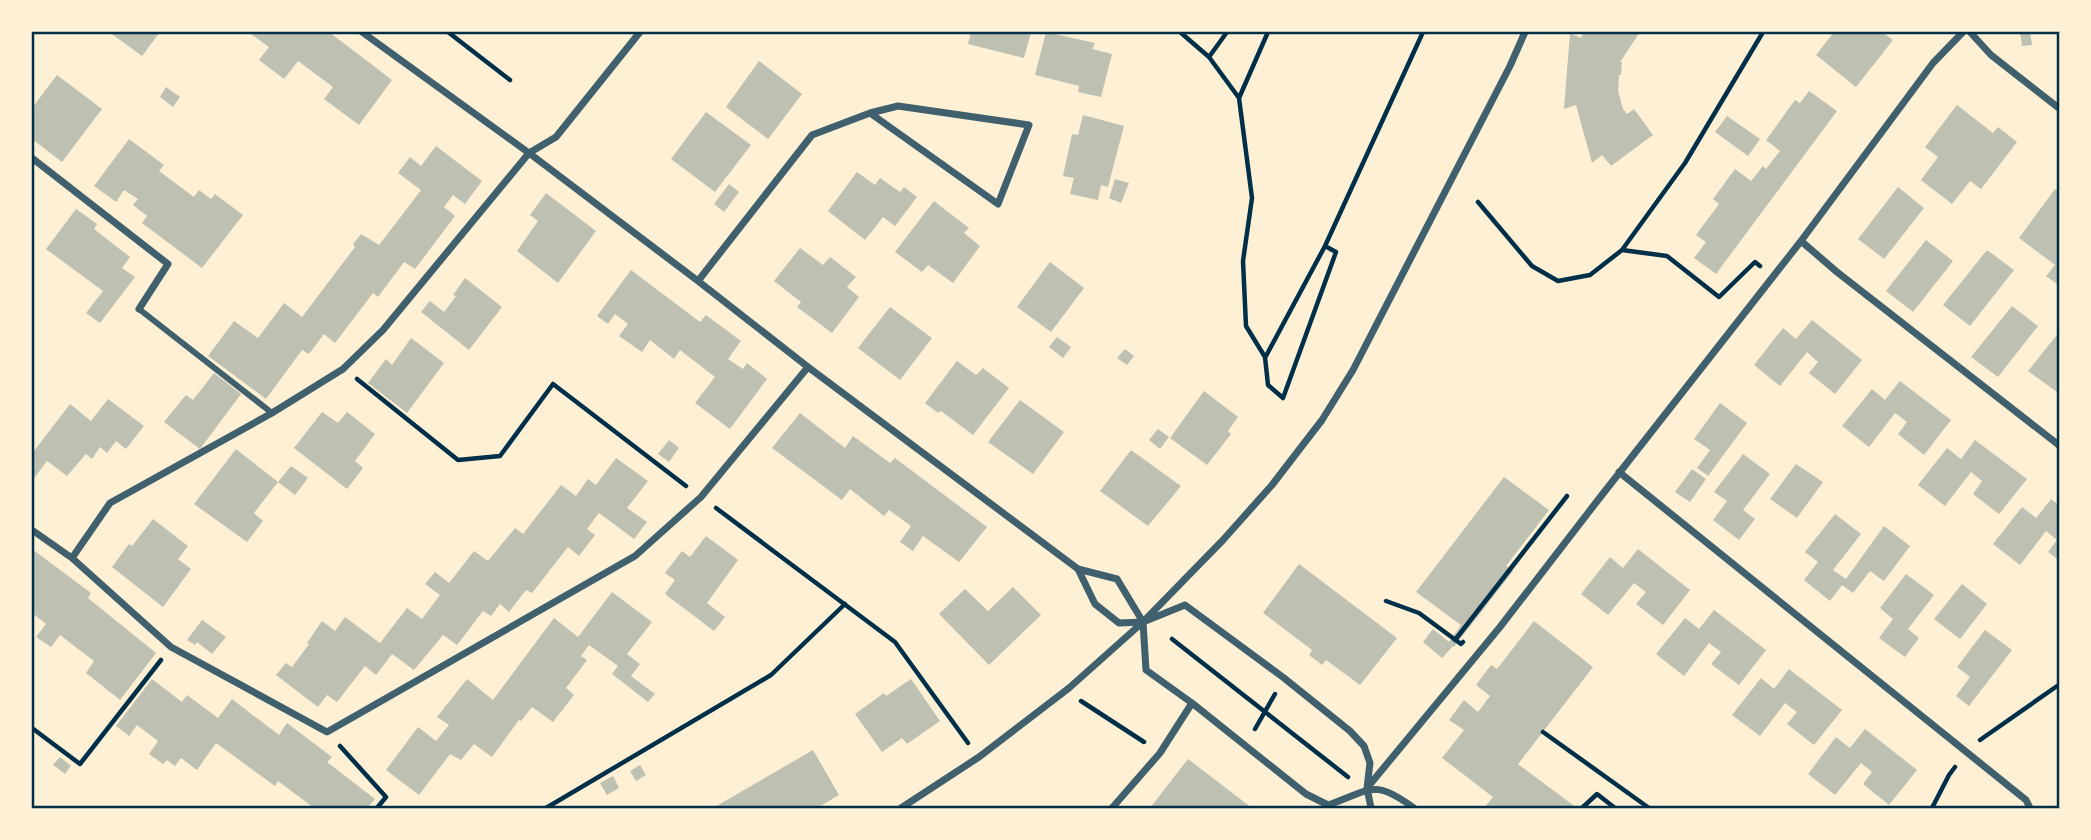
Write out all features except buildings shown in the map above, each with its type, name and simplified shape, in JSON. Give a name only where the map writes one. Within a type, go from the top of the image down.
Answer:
[{"type":"street","points":[[362,32],[529,153],[1078,569],[1117,579],[1143,622],[1146,670],[1306,794],[1328,805],[1367,788],[1500,627],[1801,241],[1933,62],[1963,32]]},
{"type":"street","points":[[72,558],[110,503],[272,413],[344,369],[383,330],[529,153],[556,137],[640,32]]},
{"type":"street","points":[[901,808],[979,757],[1055,699],[1143,622],[1264,495],[1322,420],[1353,370],[1525,32]]},
{"type":"street","points":[[1970,32],[1991,55],[2060,109]]},
{"type":"street","points":[[698,281],[811,135],[870,113],[898,106],[1029,125],[998,204],[870,113]]},
{"type":"street","points":[[32,158],[168,264],[139,309],[272,413]]},
{"type":"street","points":[[1801,241],[2060,446]]},
{"type":"street","points":[[32,530],[72,558],[171,647],[327,732],[635,556],[701,497],[808,367]]},
{"type":"street","points":[[1619,472],[2026,800],[2030,808]]},
{"type":"street","points":[[1078,569],[1095,604],[1119,623],[1143,622],[1185,606],[1284,678],[1350,731],[1364,746],[1370,763],[1367,788],[1371,808]]},
{"type":"street","points":[[1112,808],[1160,752],[1192,703]]},
{"type":"street","points":[[1367,788],[1390,792],[1414,808]]},
{"type":"path","points":[[448,32],[510,80]]},
{"type":"path","points":[[1180,32],[1209,57],[1239,98],[1252,198],[1242,261],[1246,326],[1265,357],[1268,385],[1283,398],[1336,252],[1325,246]]},
{"type":"path","points":[[1209,57],[1227,32]]},
{"type":"path","points":[[1239,98],[1268,32]]},
{"type":"path","points":[[1265,357],[1325,246],[1423,32]]},
{"type":"path","points":[[1478,202],[1532,266],[1558,281],[1590,275],[1622,250],[1685,163],[1763,32]]},
{"type":"path","points":[[1622,250],[1667,256],[1719,297],[1755,262],[1772,275]]},
{"type":"path","points":[[1455,640],[1567,496]]},
{"type":"path","points":[[1386,601],[1419,613],[1437,626]]},
{"type":"path","points":[[546,808],[771,675],[845,604]]},
{"type":"path","points":[[1172,639],[1349,777]]},
{"type":"path","points":[[32,728],[80,764],[171,647]]},
{"type":"path","points":[[1246,746],[1284,678]]},
{"type":"path","points":[[1932,808],[1949,775],[1967,752],[1988,733],[2060,684]]},
{"type":"path","points":[[1079,700],[1148,744]]},
{"type":"path","points":[[327,732],[386,797],[377,808]]},
{"type":"path","points":[[1543,732],[1649,808]]},
{"type":"path","points":[[1582,808],[1597,794],[1615,808]]}]
